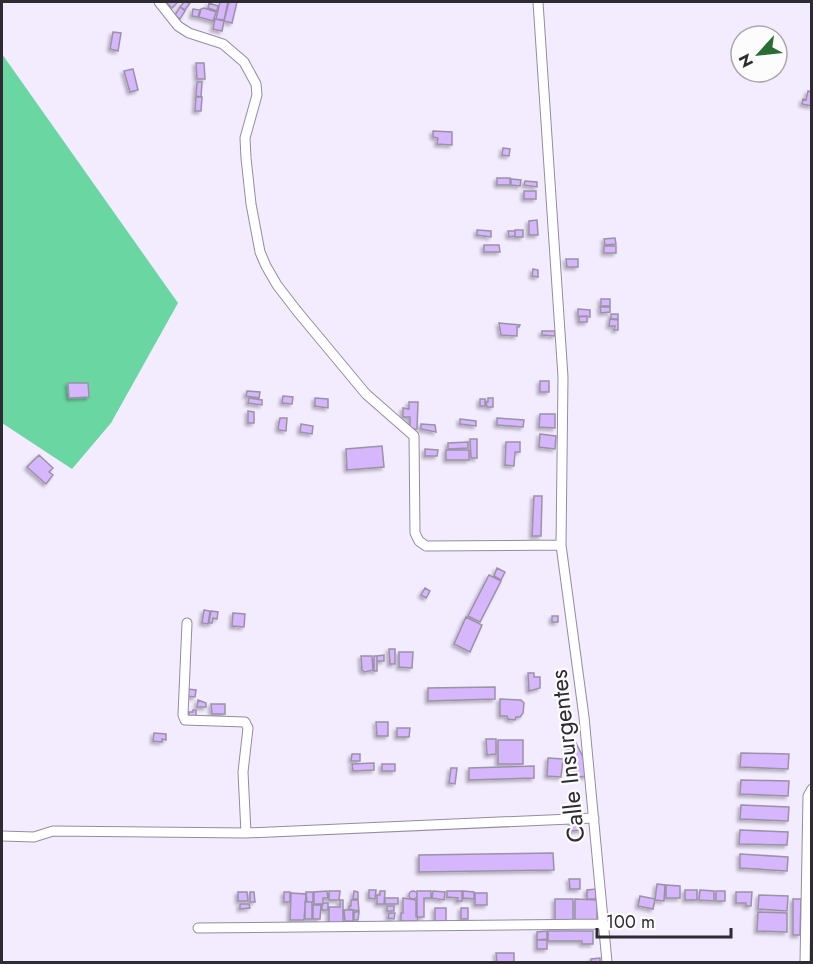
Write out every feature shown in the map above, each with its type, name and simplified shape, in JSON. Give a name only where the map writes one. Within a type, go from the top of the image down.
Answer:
[{"type":"street","points":[[159,2],[178,26],[189,33],[223,44],[244,62],[256,84],[257,95],[245,138],[251,204],[260,252],[277,285],[366,394],[414,436],[415,533],[419,542],[426,546],[561,545]]},
{"type":"street","name":"Calle Insurgentes","points":[[538,2],[563,377],[561,545],[584,717],[607,963]]},
{"type":"street","points":[[187,623],[183,715],[185,720],[245,722],[248,728],[243,772],[246,833]]},
{"type":"street","points":[[805,963],[810,792]]},
{"type":"street","points":[[2,836],[34,837],[53,831],[246,833],[594,818]]},
{"type":"street","points":[[198,928],[604,924]]},
{"type":"green space","points":[[2,54],[178,303],[111,423],[72,469],[2,423]]},
{"type":"building","points":[[178,2],[172,8],[167,3]]},
{"type":"building","points":[[184,2],[190,3],[185,10],[180,7]]},
{"type":"building","points":[[220,2],[228,2],[224,20],[216,19]]},
{"type":"building","points":[[229,2],[237,2],[232,23],[224,21]]},
{"type":"building","points":[[209,3],[218,6],[217,11],[208,8]]},
{"type":"building","points":[[180,7],[185,11],[180,19],[175,15]]},
{"type":"building","points":[[193,9],[200,10],[198,17],[192,16]]},
{"type":"building","points":[[201,9],[216,12],[213,21],[199,17]]},
{"type":"building","points":[[215,19],[224,21],[222,31],[213,29]]},
{"type":"building","points":[[113,32],[121,33],[118,51],[110,49]]},
{"type":"building","points":[[196,63],[204,63],[205,79],[197,79]]},
{"type":"building","points":[[133,69],[138,90],[130,92],[124,71]]},
{"type":"building","points":[[197,82],[202,82],[201,97],[196,96]]},
{"type":"building","points":[[808,91],[812,92],[812,106],[802,104],[803,99],[806,100]]},
{"type":"building","points":[[196,97],[202,97],[201,111],[195,111]]},
{"type":"building","points":[[433,131],[452,132],[452,145],[437,144],[438,138],[433,137]]},
{"type":"building","points":[[503,148],[510,149],[509,156],[502,155]]},
{"type":"building","points":[[497,178],[510,178],[510,185],[497,185]]},
{"type":"building","points":[[511,179],[521,180],[520,186],[511,185]]},
{"type":"building","points":[[525,181],[537,182],[537,187],[524,185]]},
{"type":"building","points":[[524,191],[536,191],[536,199],[524,199]]},
{"type":"building","points":[[537,220],[538,235],[529,235],[529,221]]},
{"type":"building","points":[[477,230],[491,231],[491,237],[477,235]]},
{"type":"building","points":[[515,230],[523,230],[523,237],[515,237]]},
{"type":"building","points":[[508,231],[515,231],[515,236],[509,237]]},
{"type":"building","points":[[615,238],[616,244],[605,245],[604,239]]},
{"type":"building","points":[[484,245],[499,245],[500,252],[484,252]]},
{"type":"building","points":[[604,246],[616,246],[616,253],[604,253]]},
{"type":"building","points":[[566,259],[578,259],[578,267],[567,267]]},
{"type":"building","points":[[533,269],[538,270],[538,277],[532,276]]},
{"type":"building","points":[[601,299],[610,299],[610,306],[601,306]]},
{"type":"building","points":[[600,307],[610,307],[610,312],[601,313]]},
{"type":"building","points":[[578,309],[590,310],[590,317],[578,316]]},
{"type":"building","points":[[611,314],[618,314],[618,319],[611,319]]},
{"type":"building","points":[[587,316],[587,322],[579,322],[579,317]]},
{"type":"building","points":[[610,319],[618,320],[618,330],[614,330],[615,326],[609,326]]},
{"type":"building","points":[[499,323],[520,325],[517,327],[517,336],[501,335]]},
{"type":"building","points":[[542,331],[555,331],[555,336],[542,335]]},
{"type":"building","points":[[540,381],[549,381],[549,392],[540,392]]},
{"type":"building","points":[[68,383],[88,383],[89,397],[69,398]]},
{"type":"building","points":[[247,391],[260,392],[259,398],[246,396]]},
{"type":"building","points":[[283,396],[293,397],[292,404],[282,403]]},
{"type":"building","points":[[249,398],[262,400],[262,405],[248,403]]},
{"type":"building","points":[[315,398],[328,399],[328,408],[315,406]]},
{"type":"building","points":[[488,398],[493,398],[493,407],[487,407]]},
{"type":"building","points":[[480,399],[485,399],[485,406],[480,406]]},
{"type":"building","points":[[409,402],[418,402],[417,429],[410,429],[410,417],[403,417],[403,408],[409,409]]},
{"type":"building","points":[[248,411],[254,412],[254,423],[248,423]]},
{"type":"building","points":[[540,414],[555,414],[555,428],[539,427]]},
{"type":"building","points":[[280,418],[287,418],[286,431],[278,428]]},
{"type":"building","points":[[497,418],[524,420],[523,427],[497,425]]},
{"type":"building","points":[[460,419],[476,421],[476,426],[460,424]]},
{"type":"building","points":[[301,424],[313,426],[312,434],[300,432]]},
{"type":"building","points":[[421,424],[435,425],[436,432],[421,429]]},
{"type":"building","points":[[540,434],[556,436],[555,449],[539,447]]},
{"type":"building","points":[[470,439],[477,439],[477,458],[471,458]]},
{"type":"building","points":[[468,442],[468,448],[448,449],[448,443]]},
{"type":"building","points":[[506,442],[520,442],[520,452],[515,452],[514,466],[505,465]]},
{"type":"building","points":[[382,446],[384,467],[347,470],[346,449]]},
{"type":"building","points":[[425,449],[438,450],[437,456],[425,456]]},
{"type":"building","points":[[446,450],[469,450],[469,460],[446,460]]},
{"type":"building","points":[[39,455],[53,468],[49,472],[53,475],[46,484],[27,467]]},
{"type":"building","points":[[534,496],[542,496],[541,536],[532,536]]},
{"type":"building","points":[[497,568],[505,572],[501,580],[494,576]]},
{"type":"building","points":[[489,575],[501,581],[480,622],[468,616]]},
{"type":"building","points":[[425,588],[430,591],[426,598],[421,595]]},
{"type":"building","points":[[204,610],[210,611],[208,624],[202,623]]},
{"type":"building","points":[[211,611],[218,612],[217,619],[213,618],[212,623],[209,623]]},
{"type":"building","points":[[233,613],[245,614],[244,627],[232,626]]},
{"type":"building","points":[[552,616],[558,616],[558,622],[552,622]]},
{"type":"building","points":[[466,617],[482,625],[470,652],[454,644]]},
{"type":"building","points":[[389,649],[395,649],[395,664],[390,664]]},
{"type":"building","points":[[399,652],[413,652],[412,668],[399,667]]},
{"type":"building","points":[[384,655],[384,661],[377,661],[377,656]]},
{"type":"building","points":[[361,656],[372,656],[373,670],[365,672],[362,670]]},
{"type":"building","points":[[374,656],[377,656],[377,671],[374,671]]},
{"type":"building","points":[[528,673],[534,673],[534,677],[540,677],[540,688],[529,691]]},
{"type":"building","points":[[495,687],[495,699],[428,701],[428,688]]},
{"type":"building","points":[[187,689],[196,690],[195,697],[186,696]]},
{"type":"building","points":[[500,699],[521,700],[524,703],[523,713],[515,720],[508,719],[507,716],[500,716]]},
{"type":"building","points":[[198,700],[206,703],[206,707],[197,707]]},
{"type":"building","points":[[211,704],[225,704],[225,714],[212,714]]},
{"type":"building","points":[[196,710],[196,717],[189,716],[189,712]]},
{"type":"building","points":[[376,722],[388,722],[388,736],[377,736]]},
{"type":"building","points":[[397,728],[410,728],[409,737],[397,737]]},
{"type":"building","points":[[154,733],[166,734],[166,740],[153,741]]},
{"type":"building","points":[[486,739],[496,739],[496,754],[487,755]]},
{"type":"building","points":[[498,740],[523,740],[523,764],[498,764]]},
{"type":"building","points":[[576,743],[587,765],[587,776],[579,777],[567,747]]},
{"type":"building","points":[[741,753],[789,754],[788,769],[740,767]]},
{"type":"building","points":[[352,754],[360,754],[360,761],[351,761]]},
{"type":"building","points":[[548,758],[563,759],[561,777],[547,776]]},
{"type":"building","points":[[374,763],[374,770],[353,771],[352,764]]},
{"type":"building","points":[[382,764],[395,764],[395,771],[382,771]]},
{"type":"building","points":[[534,766],[534,778],[469,780],[469,768]]},
{"type":"building","points":[[451,768],[457,768],[455,784],[449,783]]},
{"type":"building","points":[[741,780],[789,781],[788,796],[740,794]]},
{"type":"building","points":[[741,805],[789,807],[788,821],[740,819]]},
{"type":"building","points":[[571,823],[581,823],[582,830],[572,831]]},
{"type":"building","points":[[740,830],[788,832],[787,845],[739,844]]},
{"type":"building","points":[[553,853],[554,870],[419,872],[419,855]]},
{"type":"building","points":[[740,854],[788,857],[787,871],[740,868]]},
{"type":"building","points":[[569,879],[580,879],[580,889],[570,889]]},
{"type":"building","points":[[657,884],[665,885],[664,901],[655,900]]},
{"type":"building","points":[[666,885],[680,886],[680,898],[666,898]]},
{"type":"building","points":[[596,889],[596,899],[587,899],[587,890]]},
{"type":"building","points":[[369,890],[376,890],[375,899],[369,898]]},
{"type":"building","points":[[685,890],[697,890],[697,900],[685,900]]},
{"type":"building","points":[[700,890],[714,891],[714,901],[699,900]]},
{"type":"building","points":[[327,891],[328,898],[323,898],[323,904],[314,904],[314,892]]},
{"type":"building","points":[[329,891],[340,891],[339,900],[329,900]]},
{"type":"building","points":[[354,891],[358,892],[358,899],[353,899]]},
{"type":"building","points":[[380,891],[385,891],[384,904],[377,904],[377,895],[380,895]]},
{"type":"building","points":[[413,891],[417,895],[413,899],[409,895]]},
{"type":"building","points":[[417,891],[431,891],[431,898],[424,898],[424,917],[417,917]]},
{"type":"building","points":[[433,891],[445,892],[444,900],[432,898]]},
{"type":"building","points":[[447,891],[462,891],[462,901],[457,901],[458,898],[447,897]]},
{"type":"building","points":[[463,891],[474,892],[474,899],[463,898]]},
{"type":"building","points":[[716,891],[725,891],[725,901],[716,901]]},
{"type":"building","points":[[238,892],[247,892],[248,901],[238,901]]},
{"type":"building","points":[[250,892],[254,892],[255,902],[250,902]]},
{"type":"building","points":[[284,892],[290,892],[290,902],[284,902]]},
{"type":"building","points":[[306,892],[313,892],[313,902],[307,902]]},
{"type":"building","points":[[736,892],[752,892],[751,906],[746,906],[746,903],[736,903]]},
{"type":"building","points":[[291,893],[306,894],[304,920],[290,920]]},
{"type":"building","points":[[475,893],[487,893],[487,905],[475,905]]},
{"type":"building","points":[[759,895],[788,896],[787,911],[758,909]]},
{"type":"building","points":[[640,896],[655,899],[653,909],[638,906]]},
{"type":"building","points":[[385,898],[398,898],[398,904],[385,904]]},
{"type":"building","points":[[403,898],[416,900],[417,921],[401,921]]},
{"type":"building","points":[[555,899],[573,899],[573,920],[555,920]]},
{"type":"building","points":[[575,899],[597,900],[597,922],[575,921]]},
{"type":"building","points":[[793,899],[801,899],[800,935],[793,935]]},
{"type":"building","points":[[340,900],[343,900],[343,923],[329,923],[329,907],[340,907]]},
{"type":"building","points":[[351,900],[358,900],[359,911],[349,909]]},
{"type":"building","points":[[305,902],[312,902],[312,919],[305,919]]},
{"type":"building","points":[[324,903],[328,903],[328,910],[322,910]]},
{"type":"building","points":[[240,904],[249,904],[250,908],[240,909]]},
{"type":"building","points":[[313,905],[321,905],[320,919],[313,919]]},
{"type":"building","points":[[387,906],[394,906],[394,911],[387,911]]},
{"type":"building","points":[[435,908],[446,908],[446,921],[435,921]]},
{"type":"building","points":[[461,908],[468,908],[468,919],[461,919]]},
{"type":"building","points":[[344,910],[353,910],[353,921],[345,921]]},
{"type":"building","points":[[354,912],[359,912],[358,920],[354,920]]},
{"type":"building","points":[[758,912],[787,913],[787,932],[757,931]]},
{"type":"building","points":[[389,913],[395,913],[394,919],[388,918]]},
{"type":"building","points":[[547,931],[547,939],[537,940],[537,932]]},
{"type":"building","points":[[548,931],[593,931],[593,944],[582,944],[582,941],[548,941]]},
{"type":"building","points":[[537,940],[547,940],[547,949],[537,949]]},
{"type":"building","points":[[496,953],[514,953],[514,962],[497,962]]},
{"type":"building","points":[[600,958],[600,962],[591,962],[591,959]]}]
